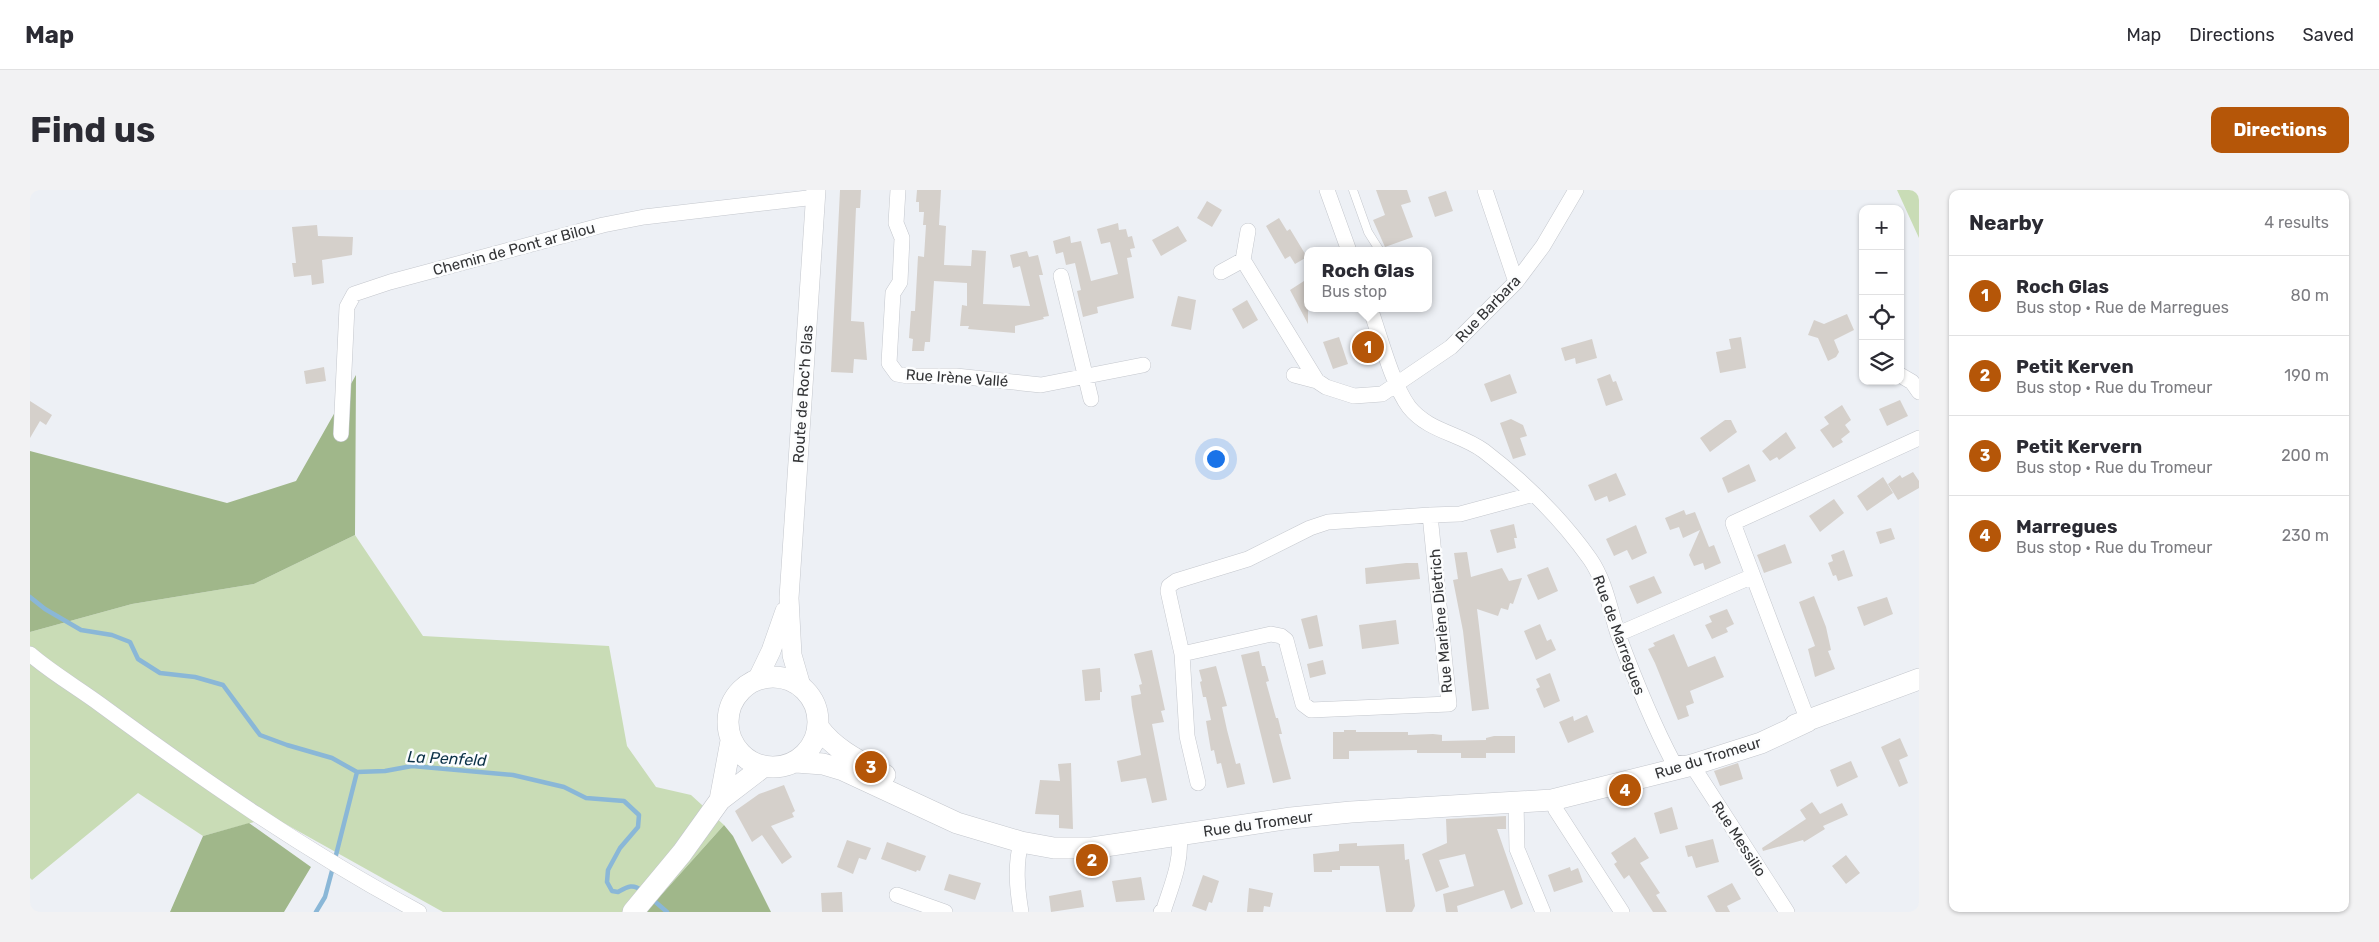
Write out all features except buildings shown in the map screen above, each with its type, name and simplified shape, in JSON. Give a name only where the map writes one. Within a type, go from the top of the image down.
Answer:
[{"type":"main road","points":[[720,800],[731,740],[728,716],[731,704],[746,686],[757,680],[780,677],[801,686],[812,698],[818,712],[818,728],[814,744],[796,762],[785,767],[763,767],[744,758],[731,740]]},
{"type":"main road","name":"Rue du Tromeur","points":[[796,762],[823,764],[843,770],[957,823],[1012,840],[1054,848],[1092,848],[1291,818],[1552,800],[1682,764],[1808,721],[1919,679]]},
{"type":"main road","name":"Rue du Tromeur","points":[[818,728],[848,755],[1012,840]]},
{"type":"main road","name":"Rue du Tromeur","points":[[1516,801],[1682,764]]},
{"type":"main road","points":[[633,912],[682,853],[720,800],[763,767]]},
{"type":"street","name":"Rue Irène Vallé","points":[[898,190],[896,223],[902,238],[900,282],[893,292],[889,364],[897,374],[908,376],[956,376],[1041,385],[1142,365]]},
{"type":"street","points":[[1327,190],[1348,247]]},
{"type":"street","points":[[1486,190],[1516,282]]},
{"type":"street","name":"Rue Barbara","points":[[1294,375],[1317,381],[1335,390],[1364,397],[1382,394],[1398,385],[1419,367],[1450,347],[1516,282],[1542,246],[1576,190]]},
{"type":"street","name":"Chemin de Pont ar Bilou","points":[[341,434],[347,307],[354,294],[390,282],[603,225],[644,216],[816,194]]},
{"type":"street","name":"Route de Roc'h Glas","points":[[801,686],[792,655],[789,598],[816,194]]},
{"type":"street","points":[[1248,231],[1243,260],[1317,381]]},
{"type":"street","points":[[1221,272],[1243,260]]},
{"type":"street","points":[[1061,276],[1091,398]]},
{"type":"street","name":"Rue de Marregues","points":[[1371,312],[1398,385],[1409,406],[1427,425],[1482,450],[1534,494],[1590,560],[1603,586],[1618,634],[1645,703],[1682,764]]},
{"type":"street","points":[[1904,377],[1912,382],[1919,392]]},
{"type":"street","points":[[1808,721],[1733,523],[1919,438]]},
{"type":"street","points":[[1198,783],[1187,736],[1182,654],[1168,591],[1169,586],[1176,581],[1248,559],[1310,528],[1328,522],[1460,514],[1534,494]]},
{"type":"street","name":"Rue Marlène Dietrich","points":[[1182,654],[1277,634],[1286,640],[1303,704],[1311,710],[1449,704],[1430,515]]},
{"type":"street","points":[[1618,634],[1753,576]]},
{"type":"street","name":"Route de Roc'h Glas","points":[[757,680],[771,652],[789,598]]},
{"type":"street","points":[[30,654],[166,753],[257,816],[419,912]]},
{"type":"street","name":"Rue Messilio","points":[[1682,764],[1787,912]]},
{"type":"street","points":[[1552,800],[1556,810],[1622,912]]},
{"type":"street","points":[[1516,801],[1518,848],[1543,912]]},
{"type":"street","points":[[1161,912],[1164,909],[1178,866],[1179,836]]},
{"type":"street","points":[[1012,840],[1017,859],[1016,887],[1021,912]]},
{"type":"street","points":[[897,895],[945,912]]},
{"type":"lane","points":[[1353,190],[1368,232],[1377,247]]},
{"type":"green space","points":[[1897,190],[1919,190],[1919,238],[1904,205]]},
{"type":"green space","points":[[356,375],[355,535],[254,584],[132,604],[30,632],[30,451],[227,503],[296,481]]},
{"type":"green space","points":[[355,535],[423,636],[609,646],[627,746],[656,787],[691,795],[724,825],[646,912],[443,912],[273,817],[203,836],[138,793],[32,880],[30,878],[30,632],[132,604],[254,584]]},
{"type":"green space","points":[[249,823],[311,867],[284,912],[170,912],[203,836]]},
{"type":"green space","points":[[724,825],[733,836],[771,912],[646,912]]},
{"type":"waterway","name":"La Penfeld","points":[[30,597],[45,609],[81,630],[112,635],[130,642],[138,659],[160,673],[195,677],[223,685],[260,735],[332,758],[357,772],[385,771],[412,766],[513,775],[564,787],[586,798],[624,801],[639,815],[638,827],[620,848],[608,870],[607,882],[612,891],[618,892],[633,886],[642,891]]},
{"type":"waterway","points":[[335,859],[357,772]]},
{"type":"waterway","points":[[316,912],[325,897],[333,867]]},
{"type":"waterway","name":"La Penfeld","points":[[652,899],[667,912]]},
{"type":"place","name":"Roch Glas","points":[[1368,347]]},
{"type":"place","name":"Petit Kervern","points":[[871,767]]},
{"type":"place","name":"Marregues","points":[[1625,790]]},
{"type":"place","name":"Petit Kerven","points":[[1092,860]]}]
